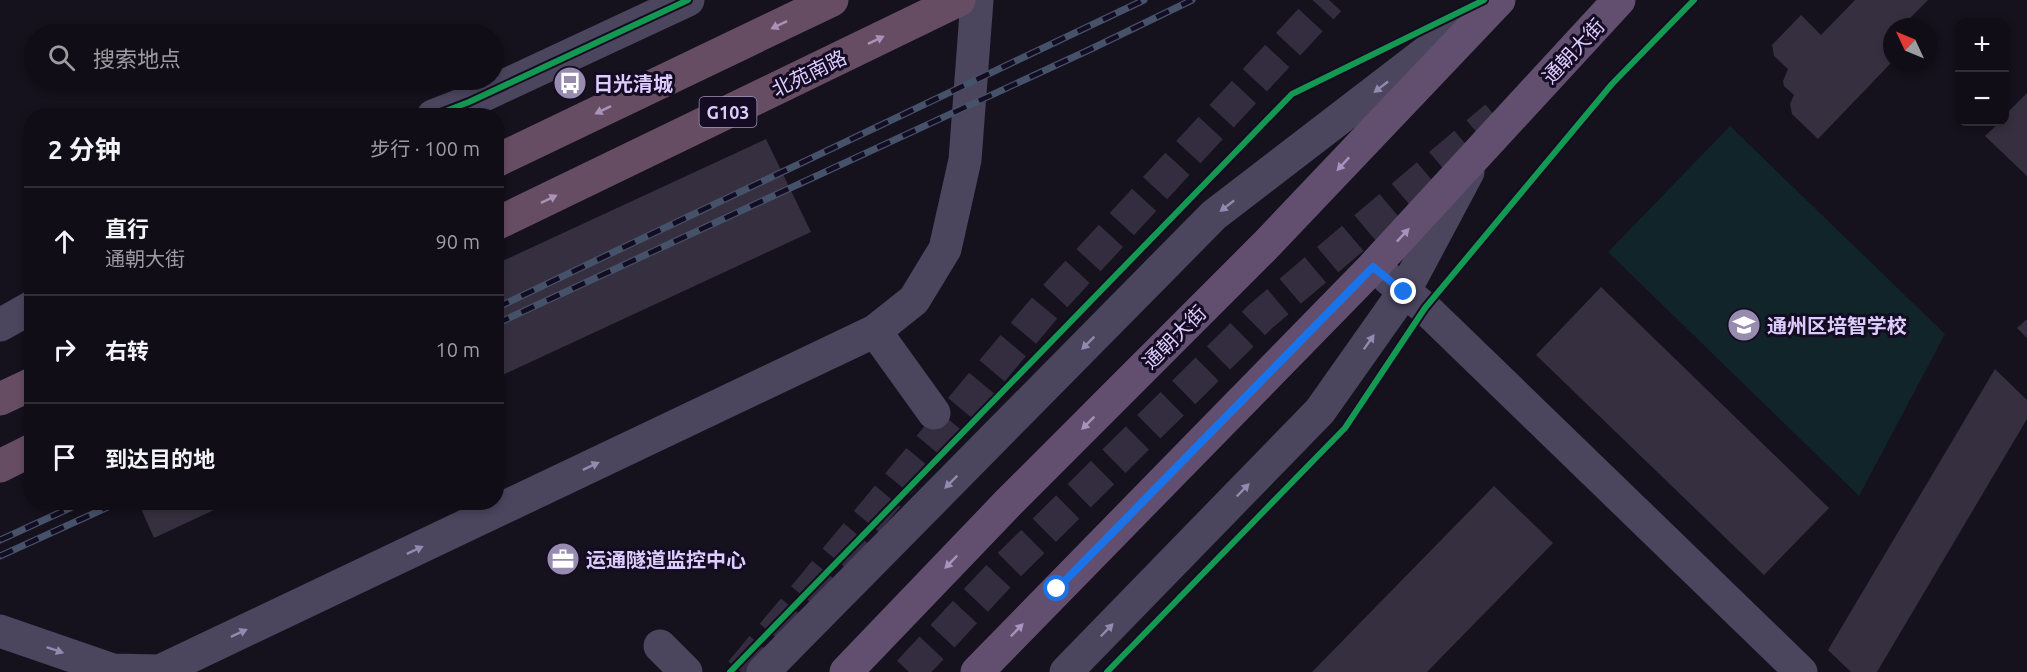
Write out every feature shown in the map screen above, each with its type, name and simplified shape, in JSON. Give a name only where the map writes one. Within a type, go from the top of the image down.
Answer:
[{"type":"highway","name":"北苑南路","points":[[504,220],[959,0]]},
{"type":"highway","points":[[504,157],[829,1]]},
{"type":"highway","points":[[0,399],[24,388]]},
{"type":"highway","points":[[0,466],[24,454]]},
{"type":"main road","name":"通朝大街","points":[[846,672],[1008,503],[1265,246],[1496,0]]},
{"type":"main road","name":"通朝大街","points":[[976,672],[1373,267],[1619,0]]},
{"type":"street","points":[[504,86],[688,0]]},
{"type":"street","points":[[504,507],[875,331],[914,300],[945,249],[965,160],[978,0]]},
{"type":"street","points":[[763,672],[1214,215],[1496,0]]},
{"type":"street","points":[[454,108],[495,90]]},
{"type":"street","points":[[1066,672],[1320,411],[1404,292],[1477,155]]},
{"type":"street","points":[[1373,267],[1425,308],[1801,672]]},
{"type":"street","points":[[0,325],[24,312]]},
{"type":"street","points":[[875,331],[934,413]]},
{"type":"street","points":[[0,631],[113,670],[160,671],[499,510]]},
{"type":"street","points":[[660,646],[686,672]]},
{"type":"shaded area","points":[[1730,126],[1945,334],[1859,496],[1608,252]]},
{"type":"building","points":[[1855,0],[1928,0],[1910,18],[1883,18],[1883,71],[1818,139],[1792,114],[1790,104],[1794,95],[1784,86],[1783,81],[1788,69],[1774,56],[1772,45],[1801,15],[1821,35]]},
{"type":"building","points":[[2027,93],[2027,176],[1985,136],[1996,126],[2009,126],[2009,111]]},
{"type":"building","points":[[766,139],[811,232],[504,374],[504,260]]},
{"type":"building","points":[[1601,287],[1829,508],[1764,575],[1536,355]]},
{"type":"building","points":[[2027,319],[2027,338],[2017,328]]},
{"type":"building","points":[[1995,369],[2027,400],[2027,419],[1877,672],[1851,672],[1828,650]]},
{"type":"building","points":[[1494,486],[1553,543],[1427,672],[1312,672]]},
{"type":"building","points":[[142,510],[214,510],[154,538]]},
{"type":"tunnel","points":[[741,672],[1047,305],[1329,0]]},
{"type":"tunnel","points":[[909,672],[1008,566],[1261,316],[1496,117]]},
{"type":"railway","points":[[504,304],[1144,0]]},
{"type":"railway","points":[[504,320],[1192,0]]},
{"type":"railway","points":[[0,540],[66,510]]},
{"type":"railway","points":[[0,556],[101,510]]},
{"type":"cycle path","points":[[504,86],[688,0]]},
{"type":"cycle path","points":[[730,672],[1292,94],[1484,0]]},
{"type":"cycle path","points":[[1107,672],[1345,428],[1425,308],[1612,84],[1694,0]]},
{"type":"cycle path","points":[[454,108],[495,90]]},
{"type":"place","name":"日光清城","points":[[570,83]]},
{"type":"place","name":"通州区培智学校","points":[[1744,325]]},
{"type":"place","name":"运通隧道监控中心","points":[[563,559]]},
{"type":"route","points":[[1057,589],[1373,267],[1404,292]]}]
